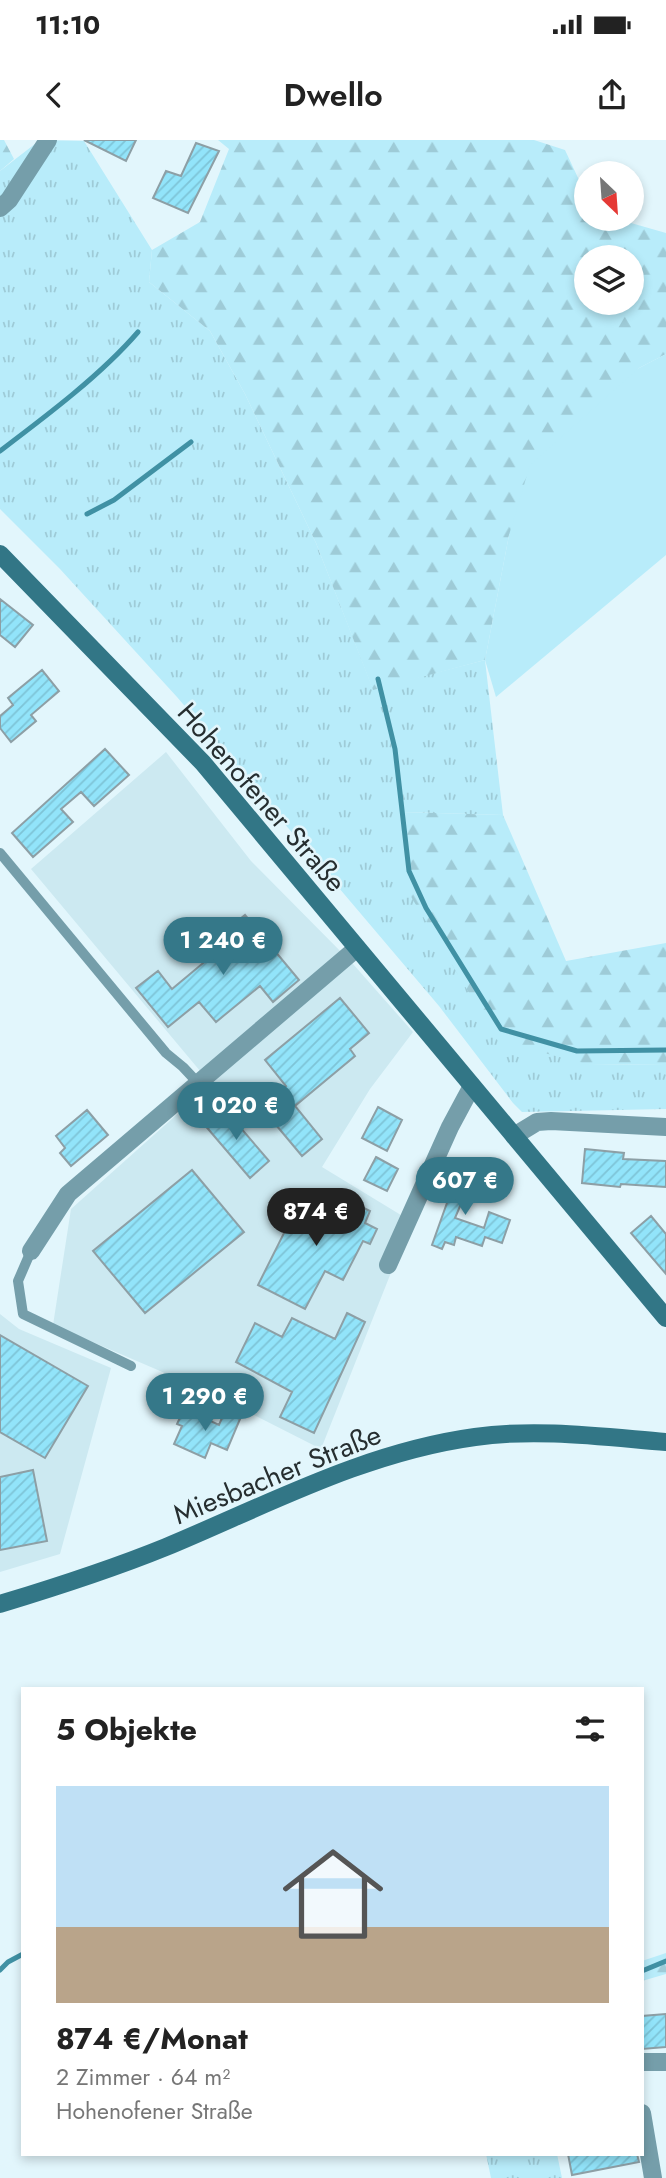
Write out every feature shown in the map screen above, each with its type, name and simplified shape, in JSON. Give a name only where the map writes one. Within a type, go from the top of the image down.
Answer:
[{"type":"main road","name":"Hohenofener Straße","points":[[0,554],[203,763],[666,1318]]},
{"type":"main road","name":"Miesbacher Straße","points":[[0,1604],[165,1547],[338,1473],[410,1451],[476,1437],[513,1435],[574,1434],[666,1443]]},
{"type":"street","points":[[0,208],[9,200],[48,140]]},
{"type":"street","points":[[31,1251],[68,1194],[357,948]]},
{"type":"street","points":[[388,1265],[450,1127],[472,1086]]},
{"type":"street","points":[[514,1136],[537,1122],[551,1121],[666,1127]]},
{"type":"street","points":[[644,2062],[666,2062]]},
{"type":"street","points":[[644,2125],[653,2178]]},
{"type":"lane","points":[[0,853],[166,1053],[183,1066],[198,1083]]},
{"type":"lane","points":[[31,1251],[19,1281],[23,1314],[131,1366]]},
{"type":"shaded area","points":[[166,752],[251,861],[353,964],[413,1032],[370,1089],[322,1167],[414,1223],[398,1255],[321,1449],[209,1392],[53,1325],[71,1209],[211,1084],[31,869]]},
{"type":"shaded area","points":[[0,1314],[19,1329],[111,1368],[60,1554],[0,1572]]},
{"type":"green space","points":[[0,140],[4,140],[14,159],[0,171]]},
{"type":"green space","points":[[40,140],[84,141],[152,250],[149,282],[210,331],[245,394],[316,543],[373,689],[485,660],[503,815],[402,812],[590,1065],[666,1064],[666,1109],[522,1112],[439,1006],[177,697],[60,569],[0,509],[0,171]]},
{"type":"green space","points":[[218,140],[534,140],[565,150],[574,169],[574,231],[644,231],[644,227],[666,233],[666,354],[639,368],[509,535],[485,660],[373,690],[316,543],[245,394],[210,331],[149,282],[152,250],[200,222],[229,149]]},
{"type":"green space","points":[[666,354],[666,555],[496,697],[485,660],[509,535],[530,465],[639,368]]},
{"type":"green space","points":[[402,812],[503,815],[566,961],[666,943],[666,1064],[590,1065],[498,1041],[401,880]]},
{"type":"green space","points":[[666,1953],[666,1974],[644,1980],[644,1960]]},
{"type":"green space","points":[[486,2156],[557,2156],[562,2178],[491,2178]]},
{"type":"building","points":[[84,140],[136,140],[126,161]]},
{"type":"building","points":[[196,143],[219,151],[188,213],[153,198],[166,171],[181,176]]},
{"type":"building","points":[[0,599],[33,625],[15,647],[0,635]]},
{"type":"building","points":[[42,670],[59,691],[31,715],[36,721],[11,742],[0,728],[0,716],[13,705],[8,698]]},
{"type":"building","points":[[105,749],[129,775],[94,806],[81,792],[61,809],[73,822],[33,857],[12,833]]},
{"type":"building","points":[[245,915],[299,980],[273,1002],[260,986],[216,1022],[199,1002],[168,1027],[136,988],[158,971],[172,989],[226,944],[219,936]]},
{"type":"building","points":[[340,998],[369,1033],[350,1049],[355,1056],[295,1106],[322,1139],[302,1156],[261,1107],[286,1086],[265,1060]]},
{"type":"building","points":[[222,1106],[269,1161],[250,1178],[203,1123]]},
{"type":"building","points":[[378,1107],[402,1120],[387,1151],[362,1138]]},
{"type":"building","points":[[87,1110],[108,1135],[71,1166],[60,1153],[65,1148],[56,1136]]},
{"type":"building","points":[[585,1149],[624,1153],[623,1159],[666,1161],[666,1187],[621,1184],[620,1187],[582,1183]]},
{"type":"building","points":[[376,1157],[398,1169],[387,1191],[364,1180]]},
{"type":"building","points":[[451,1169],[472,1178],[455,1218],[484,1228],[489,1212],[510,1220],[502,1243],[485,1237],[482,1246],[456,1237],[454,1245],[445,1242],[442,1249],[432,1245],[448,1200],[440,1196]]},
{"type":"building","points":[[192,1170],[244,1232],[145,1313],[93,1251]]},
{"type":"building","points":[[335,1194],[370,1211],[365,1223],[377,1229],[370,1244],[363,1241],[343,1280],[325,1271],[305,1309],[258,1285],[301,1199],[326,1212]]},
{"type":"building","points":[[651,1216],[666,1234],[666,1274],[631,1233]]},
{"type":"building","points":[[347,1313],[365,1322],[314,1433],[280,1417],[292,1392],[236,1362],[255,1323],[282,1337],[292,1318],[335,1339]]},
{"type":"building","points":[[0,1335],[88,1386],[45,1458],[0,1432]]},
{"type":"building","points":[[184,1409],[219,1425],[224,1413],[240,1419],[227,1450],[211,1443],[205,1458],[174,1444],[182,1426],[177,1424]]},
{"type":"building","points":[[33,1470],[47,1541],[0,1550],[0,1477]]},
{"type":"building","points":[[666,2014],[666,2047],[644,2049],[644,2016]]},
{"type":"building","points":[[568,2156],[638,2156],[639,2162],[572,2175]]},
{"type":"waterway","points":[[0,451],[90,380],[138,332]]},
{"type":"waterway","points":[[87,514],[114,500],[191,442]]},
{"type":"waterway","points":[[378,679],[395,749],[409,871],[426,908],[501,1029],[577,1051],[666,1050]]},
{"type":"waterway","points":[[0,1970],[21,1955]]},
{"type":"waterway","points":[[644,1970],[666,1961]]}]
